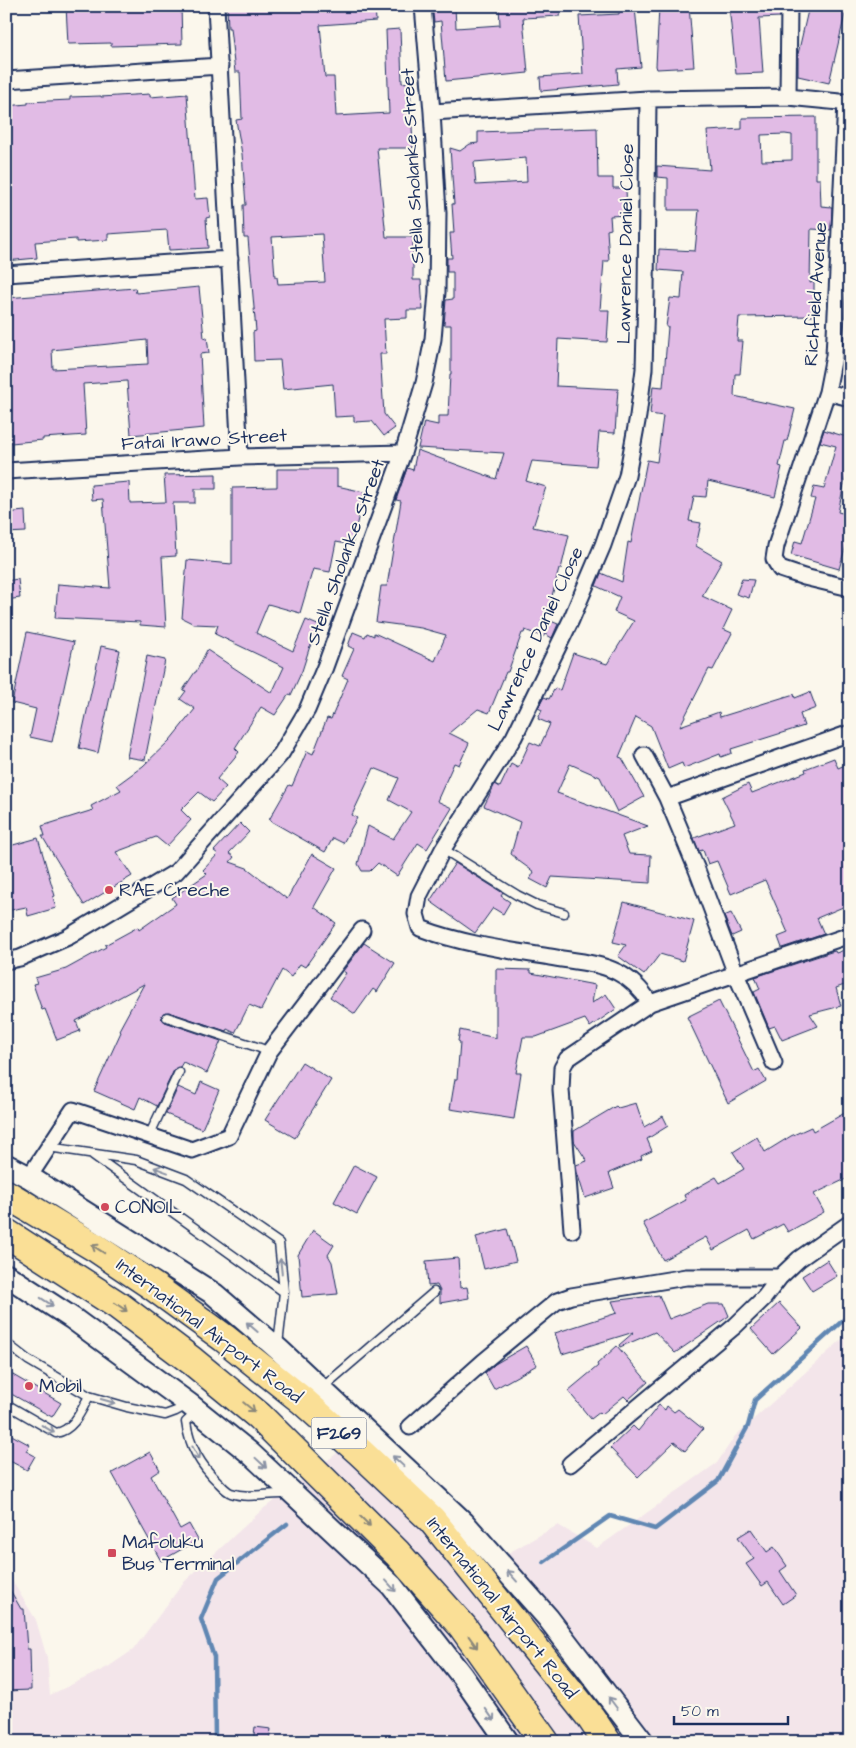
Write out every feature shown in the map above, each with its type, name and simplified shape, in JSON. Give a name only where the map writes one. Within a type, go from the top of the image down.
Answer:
[{"type":"highway","name":"International Airport Road","points":[[6,1194],[96,1248],[224,1338],[303,1401],[360,1452],[432,1520],[591,1718],[607,1742]]},
{"type":"highway","name":"International Airport Road","points":[[6,1233],[119,1306],[192,1361],[259,1416],[397,1553],[456,1620],[545,1742]]},
{"type":"main road","name":"International Airport Road","points":[[6,1165],[29,1177],[214,1294],[278,1349],[464,1523],[548,1618],[642,1742]]},
{"type":"main road","points":[[6,1275],[72,1318],[250,1453],[392,1586],[462,1676],[508,1742]]},
{"type":"street","points":[[216,6],[240,457]]},
{"type":"street","name":"Stella Sholanke Street","points":[[6,961],[20,958],[68,937],[176,872],[280,754],[307,710],[325,668],[403,453],[424,383],[433,339],[438,292],[438,213],[423,6]]},
{"type":"street","points":[[788,97],[789,6]]},
{"type":"street","points":[[6,80],[220,66]]},
{"type":"street","points":[[432,112],[648,99],[788,97],[848,102]]},
{"type":"street","name":"Lawrence Daniel Close","points":[[648,99],[644,369],[627,476],[603,545],[571,620],[514,737],[443,849],[419,896],[416,914],[420,928],[441,936],[486,947],[591,964],[617,972],[642,990],[650,1003]]},
{"type":"street","name":"Richfield Avenue","points":[[848,102],[834,356],[827,392],[776,546],[774,558],[780,569],[850,588]]},
{"type":"street","points":[[6,274],[230,259]]},
{"type":"street","points":[[827,392],[850,398]]},
{"type":"street","name":"Fatai Irawo Street","points":[[6,471],[240,457],[403,453]]},
{"type":"street","points":[[667,798],[850,733]]},
{"type":"street","points":[[644,755],[667,798],[697,870],[736,974],[774,1063]]},
{"type":"street","points":[[29,1177],[73,1110],[192,1150],[230,1136],[268,1052],[362,930]]},
{"type":"street","points":[[572,1230],[561,1090],[562,1068],[567,1059],[650,1003],[850,935]]},
{"type":"street","points":[[570,1464],[735,1326],[764,1298],[780,1277],[799,1259],[850,1223]]},
{"type":"street","points":[[410,1427],[483,1362],[557,1302],[571,1296],[686,1277],[780,1277]]},
{"type":"lane","points":[[443,849],[517,895],[537,905],[564,913]]},
{"type":"lane","points":[[167,1016],[268,1052]]},
{"type":"lane","points":[[149,1136],[179,1072]]},
{"type":"lane","points":[[48,1147],[136,1160],[186,1179],[279,1243],[284,1292],[278,1349]]},
{"type":"lane","points":[[91,1154],[284,1292]]},
{"type":"lane","points":[[320,1389],[434,1292]]},
{"type":"lane","points":[[6,1343],[28,1360],[89,1396],[127,1407],[165,1414],[193,1408]]},
{"type":"lane","points":[[6,1404],[56,1434],[63,1432],[73,1424],[89,1396]]},
{"type":"lane","points":[[193,1408],[186,1422],[189,1441],[206,1471],[229,1492],[249,1496],[273,1493],[294,1494]]},
{"type":"shaded area","points":[[850,1332],[850,1742],[6,1742],[6,1571],[36,1620],[47,1658],[50,1695],[108,1667],[133,1650],[184,1582],[263,1509],[361,1435],[485,1566],[558,1525],[597,1548],[717,1463],[735,1436]]},
{"type":"building","points":[[66,6],[181,6],[182,44],[111,46],[111,43],[68,44]]},
{"type":"building","points":[[227,6],[375,6],[376,21],[320,25],[325,77],[334,77],[336,116],[389,113],[386,30],[400,29],[402,83],[410,82],[413,148],[377,148],[386,237],[413,237],[413,280],[421,280],[423,310],[407,310],[407,318],[384,319],[386,354],[380,354],[384,414],[395,428],[384,436],[372,421],[354,422],[354,416],[335,417],[333,384],[283,389],[280,360],[254,361],[253,332],[256,331],[248,238],[244,238],[243,205],[246,205],[242,154],[236,120],[242,119],[240,72],[235,72],[230,28],[228,28]],"holes":[[[322,234],[325,282],[278,284],[277,277],[275,277],[272,237]]]},
{"type":"building","points":[[432,6],[455,6],[456,28],[500,25],[499,6],[559,6],[560,16],[523,18],[528,73],[446,81],[441,21],[434,22]]},
{"type":"building","points":[[689,6],[694,67],[657,69],[659,7]]},
{"type":"building","points":[[729,6],[780,6],[780,17],[759,18],[763,73],[736,74]]},
{"type":"building","points":[[809,6],[847,6],[829,83],[798,76],[798,54]]},
{"type":"building","points":[[635,8],[641,67],[617,69],[618,84],[541,91],[540,77],[583,74],[579,16],[619,14],[619,9]]},
{"type":"building","points":[[150,94],[150,97],[187,94],[195,199],[208,198],[210,217],[206,218],[208,248],[169,250],[167,230],[108,234],[108,240],[76,242],[76,239],[35,242],[37,258],[6,261],[6,154],[9,154],[6,106],[28,104],[28,102],[70,100],[70,97]]},
{"type":"building","points":[[816,117],[816,179],[820,179],[821,206],[832,207],[831,230],[811,229],[810,283],[814,282],[814,316],[739,317],[737,341],[743,341],[740,374],[735,374],[734,396],[795,409],[779,466],[782,467],[775,497],[708,481],[706,497],[694,496],[689,521],[701,523],[696,546],[722,561],[702,596],[732,610],[723,629],[732,633],[713,670],[709,669],[680,726],[719,712],[720,717],[794,694],[795,698],[810,692],[816,708],[800,714],[804,726],[731,749],[732,753],[721,757],[720,754],[684,768],[682,763],[668,769],[651,726],[636,717],[619,757],[622,758],[644,797],[617,812],[600,777],[570,764],[557,793],[648,826],[622,836],[629,854],[651,855],[650,883],[552,877],[547,888],[530,879],[534,872],[511,854],[520,822],[484,806],[495,784],[500,787],[511,764],[518,768],[530,742],[540,746],[550,724],[538,719],[542,710],[538,708],[544,697],[549,699],[555,688],[560,690],[573,653],[607,664],[634,621],[614,612],[620,597],[596,586],[601,573],[622,582],[628,542],[631,543],[647,460],[657,462],[663,416],[650,414],[653,386],[663,387],[668,327],[666,327],[670,298],[681,299],[683,272],[658,270],[659,249],[695,251],[699,210],[668,210],[668,178],[657,177],[657,166],[710,170],[707,131],[742,129],[742,118]],"holes":[[[761,135],[792,135],[792,160],[762,161]]]},
{"type":"building","points":[[597,128],[598,178],[613,178],[613,188],[626,188],[627,215],[610,216],[611,229],[607,230],[609,261],[604,261],[600,310],[609,310],[607,342],[558,339],[556,386],[618,389],[615,433],[599,432],[596,466],[532,461],[526,481],[546,487],[533,527],[569,535],[546,619],[558,624],[552,638],[545,634],[543,637],[525,630],[522,633],[508,672],[506,672],[489,713],[478,709],[449,733],[469,743],[459,765],[454,763],[437,801],[452,808],[427,849],[418,843],[397,876],[378,863],[370,871],[362,871],[358,864],[368,826],[393,839],[411,812],[389,800],[399,778],[374,768],[352,815],[357,818],[343,843],[333,838],[325,852],[269,820],[289,785],[292,786],[307,751],[313,754],[327,718],[331,719],[348,679],[342,676],[354,649],[348,646],[353,632],[365,637],[367,633],[374,636],[374,633],[435,661],[446,635],[421,628],[376,622],[381,586],[387,586],[401,501],[396,500],[407,468],[413,470],[417,450],[496,479],[504,453],[418,448],[424,422],[438,425],[438,416],[448,416],[451,374],[451,325],[444,325],[446,300],[453,299],[453,272],[447,272],[447,258],[452,258],[450,233],[454,233],[450,148],[460,151],[470,144],[478,143],[478,132]],"holes":[[[526,158],[527,182],[476,185],[474,162]]]},
{"type":"building","points":[[199,287],[204,338],[207,337],[209,353],[200,354],[204,428],[131,435],[127,381],[83,384],[86,435],[43,438],[43,440],[11,443],[6,393],[6,298],[135,288],[136,293]],"holes":[[[147,340],[148,364],[53,369],[52,350]]]},
{"type":"building","points":[[824,430],[850,438],[850,476],[846,475],[838,512],[850,515],[850,532],[839,569],[791,555],[795,541],[802,543],[815,499],[811,498],[814,487],[824,489],[836,446],[820,442]]},
{"type":"building","points":[[277,469],[337,469],[337,486],[364,492],[352,545],[336,542],[330,572],[313,569],[300,613],[268,604],[256,633],[293,651],[306,620],[320,626],[310,646],[302,671],[291,695],[289,694],[275,715],[261,707],[235,748],[239,752],[217,779],[226,787],[212,802],[199,792],[181,810],[191,820],[167,846],[156,837],[116,852],[132,876],[84,905],[42,836],[45,836],[42,826],[93,810],[91,806],[121,790],[117,785],[143,766],[170,740],[195,709],[180,699],[186,691],[183,690],[196,672],[207,650],[272,693],[284,667],[215,634],[218,625],[194,624],[182,618],[187,560],[232,564],[232,488],[277,487]]},
{"type":"building","points":[[216,474],[216,489],[195,489],[195,503],[173,503],[176,556],[162,557],[166,627],[140,625],[140,622],[55,618],[58,584],[110,588],[103,499],[92,500],[91,485],[129,482],[130,503],[166,502],[164,475]]},
{"type":"building","points":[[25,511],[26,532],[6,533],[6,513]]},
{"type":"building","points":[[18,579],[20,598],[6,600],[6,581]]},
{"type":"building","points":[[742,579],[754,580],[749,598],[736,594]]},
{"type":"building","points":[[27,632],[74,642],[52,742],[30,737],[36,709],[12,703]]},
{"type":"building","points":[[101,646],[120,650],[98,753],[79,748]]},
{"type":"building","points":[[147,656],[165,660],[145,760],[127,757]]},
{"type":"building","points":[[834,758],[838,768],[850,763],[850,904],[817,918],[824,934],[782,948],[778,937],[788,933],[765,880],[731,894],[717,861],[708,864],[703,850],[699,851],[694,838],[735,823],[722,797],[748,784],[752,793],[806,772],[805,769]]},
{"type":"building","points":[[240,823],[249,832],[229,853],[234,857],[230,862],[247,868],[287,899],[312,854],[336,868],[314,907],[336,923],[305,967],[300,964],[291,977],[282,970],[261,1010],[249,1005],[235,1033],[169,1012],[163,1013],[161,1018],[165,1022],[221,1041],[207,1073],[183,1062],[180,1067],[174,1070],[157,1106],[140,1097],[135,1109],[94,1091],[121,1032],[119,1030],[144,984],[76,1021],[80,1031],[57,1040],[45,1009],[42,1010],[33,984],[37,983],[35,978],[66,969],[138,927],[139,930],[176,904],[172,898],[207,874],[203,870],[218,854],[214,851]]},
{"type":"building","points":[[38,838],[55,896],[53,897],[56,908],[28,916],[26,907],[6,911],[6,847]]},
{"type":"building","points":[[455,863],[503,893],[501,896],[510,902],[503,914],[493,908],[475,933],[430,901]]},
{"type":"building","points":[[624,902],[694,921],[683,961],[660,954],[644,975],[618,956],[626,945],[613,942]]},
{"type":"building","points":[[731,913],[741,932],[732,936],[724,916]]},
{"type":"building","points":[[364,943],[395,963],[377,992],[373,989],[355,1014],[330,997],[346,973],[343,971]]},
{"type":"building","points":[[850,948],[850,983],[836,988],[841,1006],[810,1014],[818,1026],[782,1040],[775,1026],[769,1028],[754,992],[760,989],[755,977],[831,952],[835,951],[836,953]]},
{"type":"building","points":[[496,969],[531,970],[531,973],[595,985],[592,1003],[606,994],[616,1009],[590,1027],[585,1019],[536,1037],[523,1037],[516,1073],[521,1073],[514,1119],[450,1109],[455,1079],[457,1079],[460,1030],[496,1038]]},
{"type":"building","points":[[719,1001],[754,1072],[759,1069],[766,1081],[728,1103],[687,1017]]},
{"type":"building","points":[[302,1062],[331,1080],[295,1138],[265,1120]]},
{"type":"building","points":[[201,1082],[219,1090],[202,1129],[166,1114],[178,1087],[196,1095]]},
{"type":"building","points":[[636,1103],[644,1127],[663,1116],[668,1126],[647,1139],[652,1151],[641,1156],[642,1159],[609,1173],[614,1188],[585,1198],[576,1165],[587,1161],[574,1141],[574,1131],[616,1106],[618,1108]]},
{"type":"building","points":[[850,1110],[850,1177],[814,1194],[824,1212],[788,1232],[783,1224],[754,1239],[749,1230],[713,1250],[706,1237],[663,1260],[643,1223],[686,1200],[684,1195],[716,1177],[720,1183],[744,1169],[733,1152],[757,1137],[765,1152],[791,1136],[811,1127],[813,1131]]},
{"type":"building","points":[[354,1165],[377,1177],[357,1214],[334,1202]]},
{"type":"building","points":[[507,1229],[516,1261],[484,1269],[476,1237]]},
{"type":"building","points":[[313,1230],[334,1245],[328,1255],[332,1262],[338,1294],[302,1297],[298,1255]]},
{"type":"building","points":[[458,1258],[460,1288],[467,1287],[469,1298],[440,1303],[440,1291],[437,1285],[428,1286],[426,1261]]},
{"type":"building","points":[[827,1260],[837,1276],[812,1291],[802,1276]]},
{"type":"building","points":[[659,1295],[669,1319],[708,1304],[724,1304],[729,1316],[675,1353],[655,1332],[620,1347],[619,1345],[634,1332],[562,1354],[555,1333],[617,1313],[612,1301]]},
{"type":"building","points":[[779,1303],[802,1328],[773,1354],[751,1329]]},
{"type":"building","points":[[526,1346],[537,1365],[494,1389],[485,1373],[495,1364]]},
{"type":"building","points":[[617,1346],[648,1382],[628,1400],[624,1396],[602,1414],[600,1412],[591,1419],[568,1391],[598,1366],[597,1364]]},
{"type":"building","points":[[6,1371],[61,1403],[52,1417],[6,1391]]},
{"type":"building","points":[[659,1405],[665,1410],[667,1406],[674,1412],[678,1409],[703,1429],[685,1451],[674,1442],[638,1477],[610,1448],[633,1426],[638,1431]]},
{"type":"building","points":[[6,1432],[30,1445],[26,1451],[35,1456],[27,1470],[6,1459]]},
{"type":"building","points":[[150,1452],[160,1470],[151,1476],[180,1529],[189,1524],[198,1540],[161,1561],[112,1473]]},
{"type":"building","points":[[751,1529],[767,1552],[774,1547],[787,1566],[780,1571],[796,1595],[783,1604],[768,1582],[762,1586],[746,1564],[754,1559],[738,1537]]},
{"type":"building","points":[[6,1583],[21,1609],[24,1609],[27,1649],[30,1649],[31,1690],[6,1691]]},
{"type":"building","points":[[255,1727],[271,1729],[269,1742],[253,1742]]},
{"type":"waterway","points":[[544,1562],[610,1516],[655,1529],[718,1481],[748,1426],[755,1400],[850,1314]]},
{"type":"waterway","points":[[215,1742],[214,1657],[201,1619],[218,1578],[287,1524]]},
{"type":"place","name":"RAE Creche","points":[[109,890]]},
{"type":"place","name":"CONOIL","points":[[105,1207]]},
{"type":"place","name":"Mobil","points":[[29,1386]]},
{"type":"place","name":"Mafoluku Bus Terminal","points":[[112,1553]]}]
